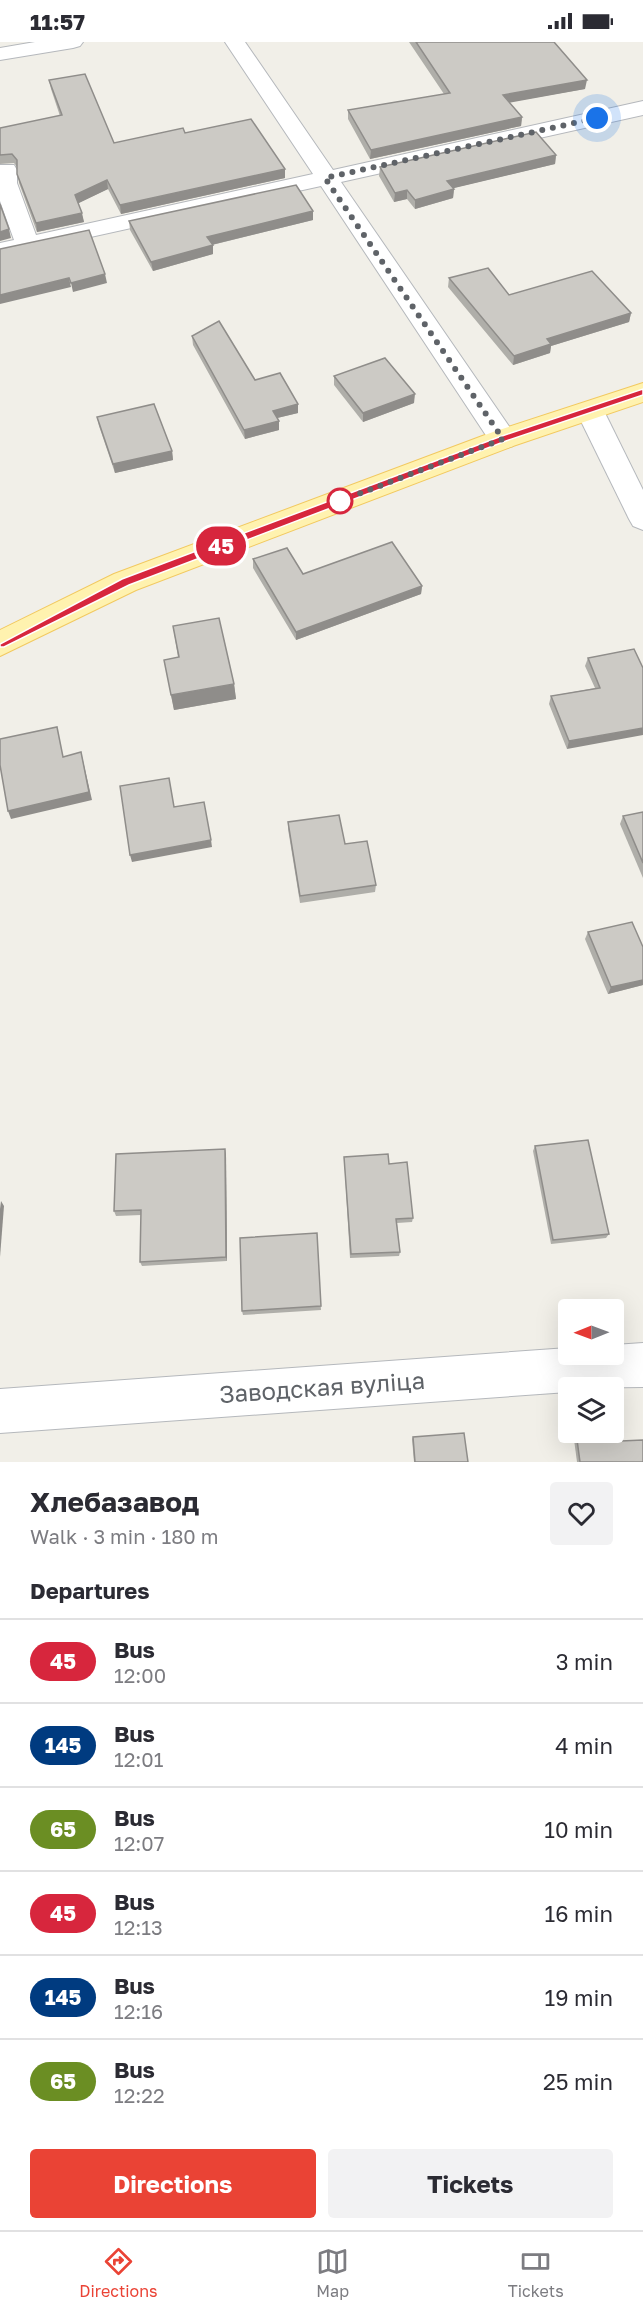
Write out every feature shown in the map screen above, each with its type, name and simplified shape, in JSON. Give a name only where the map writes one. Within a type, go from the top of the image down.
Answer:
[{"type":"main road","points":[[0,644],[125,582],[503,439],[643,392]]},
{"type":"street","points":[[0,54],[73,42]]},
{"type":"street","points":[[235,42],[503,439]]},
{"type":"street","points":[[0,250],[643,108]]},
{"type":"street","points":[[6,170],[5,183],[28,244]]},
{"type":"street","points":[[590,411],[643,519]]},
{"type":"street","name":"Заводская вуліца","points":[[0,1411],[643,1365]]},
{"type":"building","points":[[416,42],[554,42],[587,80],[503,95],[522,117],[371,150],[348,110],[450,93]]},
{"type":"building","points":[[85,74],[114,143],[183,128],[185,133],[251,119],[285,169],[120,205],[107,180],[75,195],[82,213],[36,223],[17,174],[17,160],[12,154],[0,155],[0,128],[62,115],[49,80]]},
{"type":"building","points":[[536,132],[556,155],[447,181],[454,189],[415,200],[407,190],[395,193],[380,167]]},
{"type":"building","points":[[296,185],[313,211],[207,237],[213,245],[151,262],[129,221]]},
{"type":"building","points":[[0,204],[9,229],[0,232]]},
{"type":"building","points":[[89,230],[105,274],[71,283],[69,278],[0,295],[0,249]]},
{"type":"building","points":[[488,268],[509,295],[592,271],[631,313],[547,339],[551,344],[514,356],[449,278]]},
{"type":"building","points":[[219,321],[255,380],[280,373],[298,404],[273,411],[279,421],[244,430],[192,336]]},
{"type":"building","points":[[385,358],[415,394],[363,413],[334,376]]},
{"type":"building","points":[[154,404],[172,451],[113,464],[97,417]]},
{"type":"building","points":[[392,542],[422,586],[296,632],[253,559],[287,548],[303,574]]},
{"type":"building","points":[[219,618],[234,684],[171,695],[164,660],[179,657],[173,626]]},
{"type":"building","points":[[634,649],[643,668],[643,728],[569,741],[551,696],[600,688],[588,658]]},
{"type":"building","points":[[57,727],[63,757],[81,752],[89,792],[8,811],[0,765],[0,739]]},
{"type":"building","points":[[169,778],[174,807],[204,802],[211,840],[130,855],[120,786]]},
{"type":"building","points":[[643,812],[643,863],[623,816]]},
{"type":"building","points":[[339,815],[345,844],[367,841],[376,885],[300,896],[288,822]]},
{"type":"building","points":[[632,922],[643,947],[643,980],[611,987],[588,932]]},
{"type":"building","points":[[588,1140],[609,1234],[553,1240],[535,1146]]},
{"type":"building","points":[[225,1149],[226,1257],[140,1262],[141,1210],[114,1211],[116,1154]]},
{"type":"building","points":[[388,1154],[389,1164],[407,1162],[413,1218],[396,1219],[400,1252],[351,1254],[344,1157]]},
{"type":"building","points":[[317,1233],[321,1306],[242,1311],[240,1238]]},
{"type":"building","points":[[464,1433],[468,1462],[415,1462],[413,1437]]},
{"type":"building","points":[[643,1440],[643,1462],[580,1462],[577,1443],[624,1443],[624,1441]]},
{"type":"bus line","name":"45","points":[[0,644],[125,582],[503,439],[643,392]]},
{"type":"route","points":[[340,501],[503,439],[325,178],[597,118]]}]
